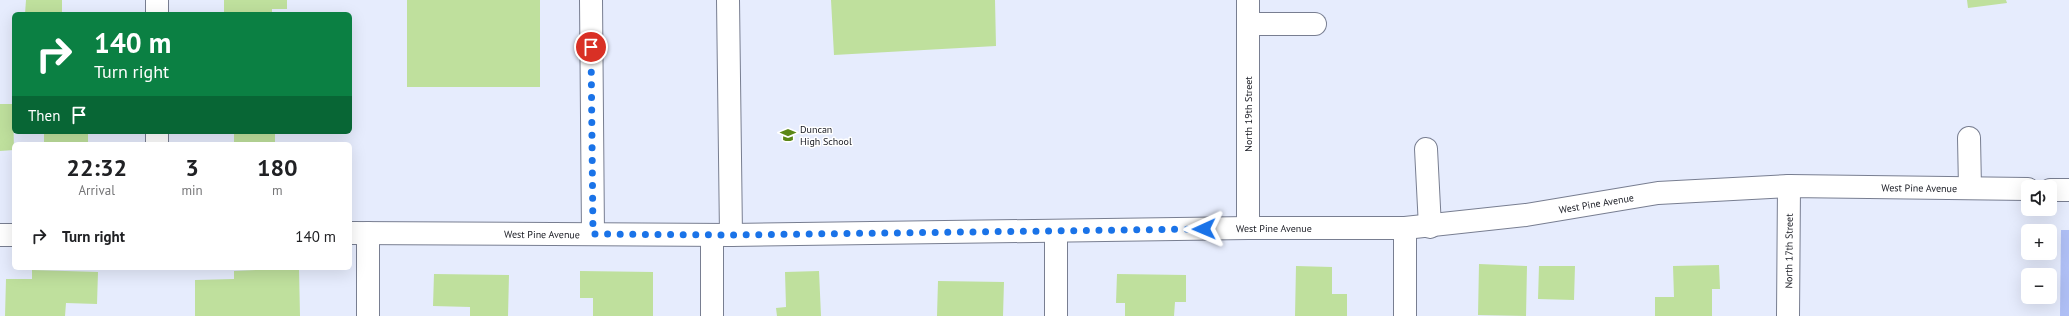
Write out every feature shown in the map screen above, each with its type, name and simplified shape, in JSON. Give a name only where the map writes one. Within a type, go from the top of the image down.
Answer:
[{"type":"street","points":[[157,0],[157,12]]},
{"type":"street","points":[[591,0],[593,234]]},
{"type":"street","points":[[712,316],[722,235],[728,0]]},
{"type":"street","name":"North 19th Street","points":[[1248,0],[1248,228]]},
{"type":"street","points":[[1248,24],[1315,24]]},
{"type":"street","points":[[1969,138],[1970,188]]},
{"type":"street","points":[[1426,149],[1430,227]]},
{"type":"street","name":"West Pine Avenue","points":[[359,233],[722,235],[1248,228],[1405,228],[1430,227],[1526,215],[1658,193],[1788,186],[2021,189]]},
{"type":"street","name":"North 17th Street","points":[[1788,186],[1788,316]]},
{"type":"street","points":[[2057,190],[2069,190]]},
{"type":"street","points":[[1405,228],[1405,316]]},
{"type":"street","points":[[1056,231],[1056,316]]},
{"type":"street","points":[[359,233],[368,316]]},
{"type":"street","points":[[0,235],[12,234]]},
{"type":"shaded area","points":[[2061,230],[2069,230],[2069,316],[2060,316]]},
{"type":"building","points":[[26,0],[62,0],[62,12],[25,12]]},
{"type":"building","points":[[224,0],[287,0],[287,9],[272,9],[272,12],[224,12]]},
{"type":"building","points":[[407,0],[540,0],[540,87],[407,87]]},
{"type":"building","points":[[831,0],[995,0],[996,46],[834,55]]},
{"type":"building","points":[[1967,0],[2006,0],[2007,3],[1968,8]]},
{"type":"building","points":[[0,104],[12,104],[12,134],[14,134],[14,142],[12,142],[12,150],[0,151]]},
{"type":"building","points":[[44,134],[88,134],[88,142],[44,142]]},
{"type":"building","points":[[234,134],[275,134],[275,142],[234,142]]},
{"type":"building","points":[[1479,264],[1527,266],[1526,316],[1478,315]]},
{"type":"building","points":[[1719,265],[1720,289],[1712,289],[1712,316],[1655,316],[1655,297],[1674,297],[1673,266]]},
{"type":"building","points":[[1296,266],[1332,267],[1332,294],[1347,294],[1347,316],[1295,316]]},
{"type":"building","points":[[1539,266],[1575,266],[1574,300],[1538,299]]},
{"type":"building","points":[[32,270],[98,272],[97,304],[66,303],[65,316],[5,316],[6,279],[32,279]]},
{"type":"building","points":[[299,270],[300,316],[195,316],[195,280],[234,279],[234,271]]},
{"type":"building","points":[[580,271],[653,272],[653,316],[593,316],[593,298],[580,298]]},
{"type":"building","points":[[819,271],[821,316],[777,316],[776,308],[786,307],[785,272]]},
{"type":"building","points":[[434,274],[509,275],[508,316],[470,316],[470,307],[433,306]]},
{"type":"building","points":[[1117,274],[1186,275],[1186,302],[1175,302],[1174,316],[1125,316],[1125,303],[1116,303]]},
{"type":"building","points":[[938,281],[1004,282],[1003,316],[937,316]]},
{"type":"place","name":"Duncan High School","points":[[788,135]]},
{"type":"route","points":[[591,47],[593,234],[731,235],[1204,229]]}]
